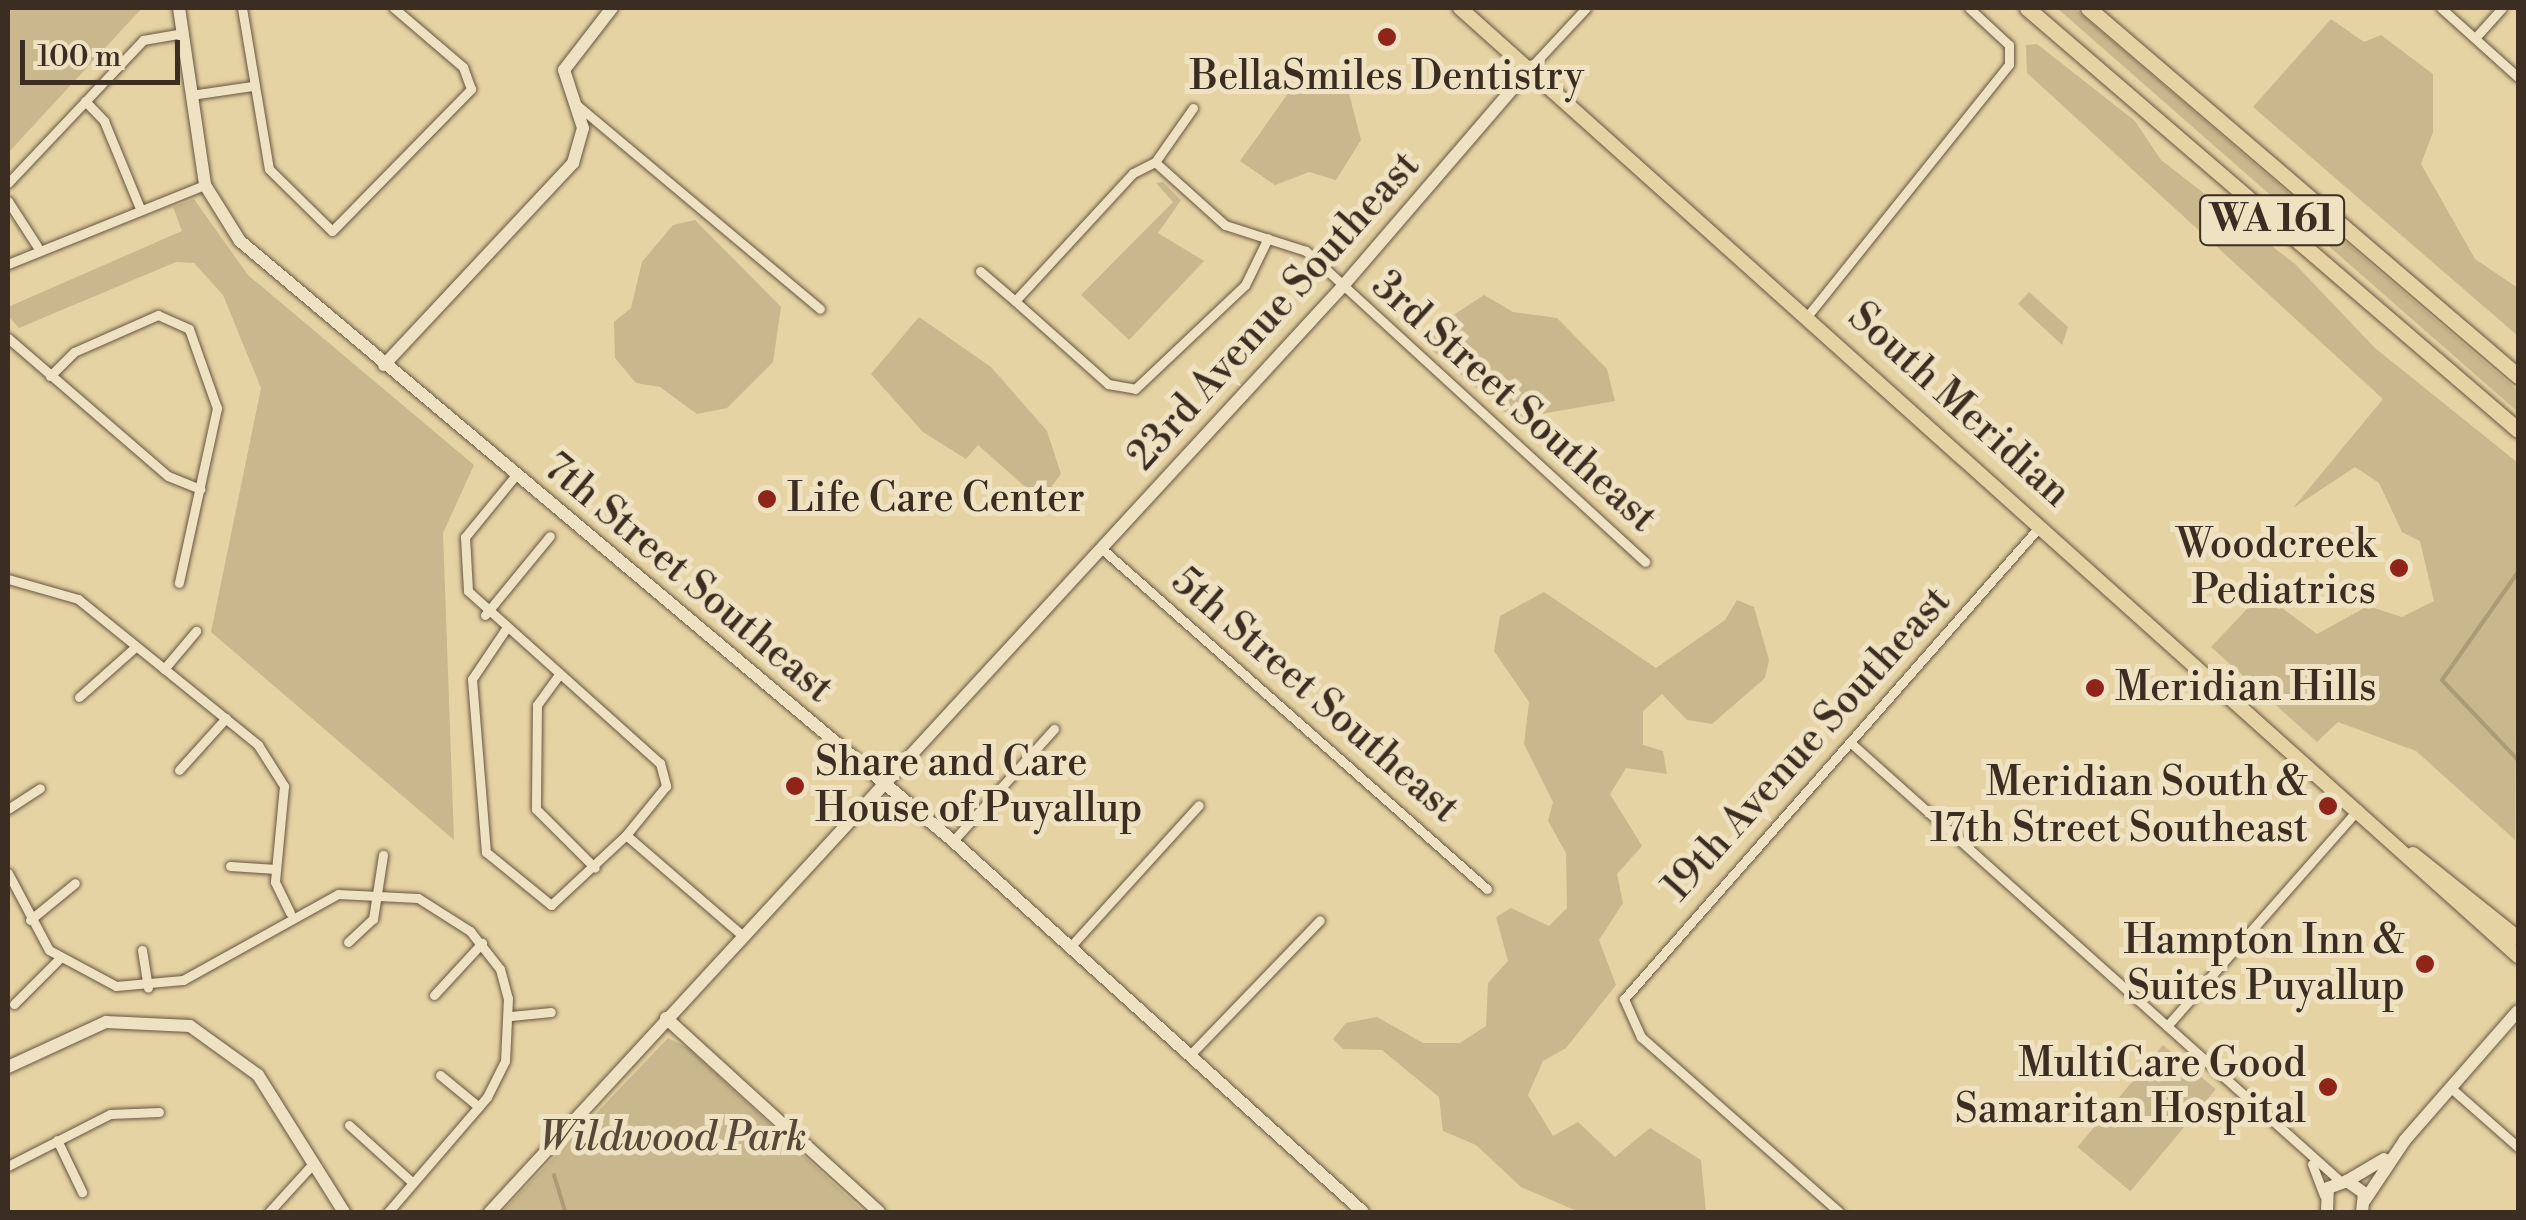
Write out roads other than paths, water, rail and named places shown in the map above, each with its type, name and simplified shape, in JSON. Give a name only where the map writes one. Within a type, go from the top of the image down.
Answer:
[{"type":"highway","name":"WA 161","points":[[2027,8],[2518,430]]},
{"type":"highway","name":"WA 161","points":[[2088,8],[2518,376]]},
{"type":"main road","name":"South Meridian","points":[[1460,8],[1532,66],[2412,853],[2518,956]]},
{"type":"main road","name":"South Meridian","points":[[2412,853],[2518,938]]},
{"type":"street","name":"7th Street Southeast","points":[[179,8],[205,185],[240,241],[953,841],[1363,1212]]},
{"type":"street","points":[[242,8],[252,86],[272,175],[336,230],[462,102],[471,79],[394,8]]},
{"type":"street","points":[[384,366],[572,163],[583,138],[564,70],[612,8]]},
{"type":"street","points":[[1532,66],[1586,8]]},
{"type":"street","points":[[1809,314],[2004,72],[2009,45],[1969,8]]},
{"type":"street","points":[[2441,8],[2518,78]]},
{"type":"street","points":[[2475,38],[2502,8]]},
{"type":"street","points":[[8,183],[147,38],[182,33]]},
{"type":"street","name":"23rd Avenue Southeast","points":[[490,1212],[881,781],[1342,288],[1532,66]]},
{"type":"street","points":[[190,94],[252,86]]},
{"type":"street","points":[[85,101],[107,127],[139,206]]},
{"type":"street","points":[[575,103],[820,309]]},
{"type":"street","points":[[1015,301],[1133,173],[1155,162],[1193,108]]},
{"type":"street","name":"3rd Street Southeast","points":[[1155,162],[1225,226],[1298,245],[1645,562]]},
{"type":"street","points":[[8,264],[37,246],[205,185]]},
{"type":"street","points":[[8,201],[37,246]]},
{"type":"street","points":[[980,271],[1108,384],[1135,388],[1245,285],[1268,238]]},
{"type":"street","points":[[50,376],[74,352],[174,315],[216,399],[179,582]]},
{"type":"street","points":[[8,338],[168,476],[200,490]]},
{"type":"street","points":[[505,630],[472,678],[480,838],[496,865],[551,905],[626,835],[666,773],[558,676],[505,630],[485,615],[468,591],[465,537],[515,476]]},
{"type":"street","name":"19th Avenue Southeast","points":[[1839,1212],[1649,1045],[1624,1007],[1639,978],[1851,744],[2042,523]]},
{"type":"street","points":[[485,615],[550,536]]},
{"type":"street","name":"5th Street Southeast","points":[[1100,548],[1487,889]]},
{"type":"street","points":[[8,579],[67,592],[226,718],[281,776],[276,869],[290,914]]},
{"type":"street","points":[[164,669],[196,631]]},
{"type":"street","points":[[79,697],[134,648]]},
{"type":"street","points":[[558,676],[537,705],[536,808],[595,868]]},
{"type":"street","points":[[179,770],[226,718]]},
{"type":"street","points":[[953,841],[1054,730]]},
{"type":"street","points":[[1851,744],[2302,1150],[2344,1181],[2366,1207],[2404,1140],[2518,1010]]},
{"type":"street","points":[[8,809],[40,788]]},
{"type":"street","points":[[1071,946],[1200,805]]},
{"type":"street","points":[[2167,1026],[2360,807]]},
{"type":"street","points":[[626,835],[742,935]]},
{"type":"street","points":[[348,942],[371,924],[384,855]]},
{"type":"street","points":[[230,866],[276,869]]},
{"type":"street","points":[[8,873],[13,898],[59,959],[101,982],[148,988],[200,972],[290,914],[338,894],[378,892],[433,904],[482,943],[511,1016],[505,1061],[479,1107],[388,1212]]},
{"type":"street","points":[[30,920],[75,883]]},
{"type":"street","points":[[1190,1055],[1320,920]]},
{"type":"street","points":[[434,996],[482,943]]},
{"type":"street","points":[[142,950],[148,988]]},
{"type":"street","points":[[14,1004],[59,959]]},
{"type":"street","points":[[511,1016],[551,1012]]},
{"type":"street","points":[[666,1018],[879,1212]]},
{"type":"street","points":[[8,1068],[106,1022],[190,1026],[258,1075],[310,1167],[344,1212]]},
{"type":"street","points":[[440,1075],[479,1107]]},
{"type":"street","points":[[2450,1088],[2518,1147]]},
{"type":"street","points":[[8,1166],[110,1114],[159,1112]]},
{"type":"street","points":[[349,1125],[412,1183]]},
{"type":"street","points":[[57,1140],[82,1192]]},
{"type":"street","points":[[2302,1150],[2324,1205],[2344,1181],[2404,1140]]},
{"type":"street","points":[[269,1212],[310,1167]]},
{"type":"waterway","points":[[2518,572],[2442,680],[2518,760]]},
{"type":"waterway","points":[[554,1175],[565,1212]]},
{"type":"place","name":"BellaSmiles Dentistry","points":[[1387,37]]},
{"type":"place","name":"Life Care Center","points":[[767,499]]},
{"type":"place","name":"Woodcreek Pediatrics","points":[[2399,568]]},
{"type":"place","name":"Meridian Hills","points":[[2095,688]]},
{"type":"place","name":"Share and Care House of Puyallup","points":[[795,786]]},
{"type":"place","name":"Meridian South & 17th Street Southeast","points":[[2328,806]]},
{"type":"place","name":"Hampton Inn & Suites Puyallup","points":[[2425,964]]},
{"type":"place","name":"MultiCare Good Samaritan Hospital","points":[[2328,1087]]},
{"type":"park label","name":"Wildwood Park","points":[[673,1138]]}]
